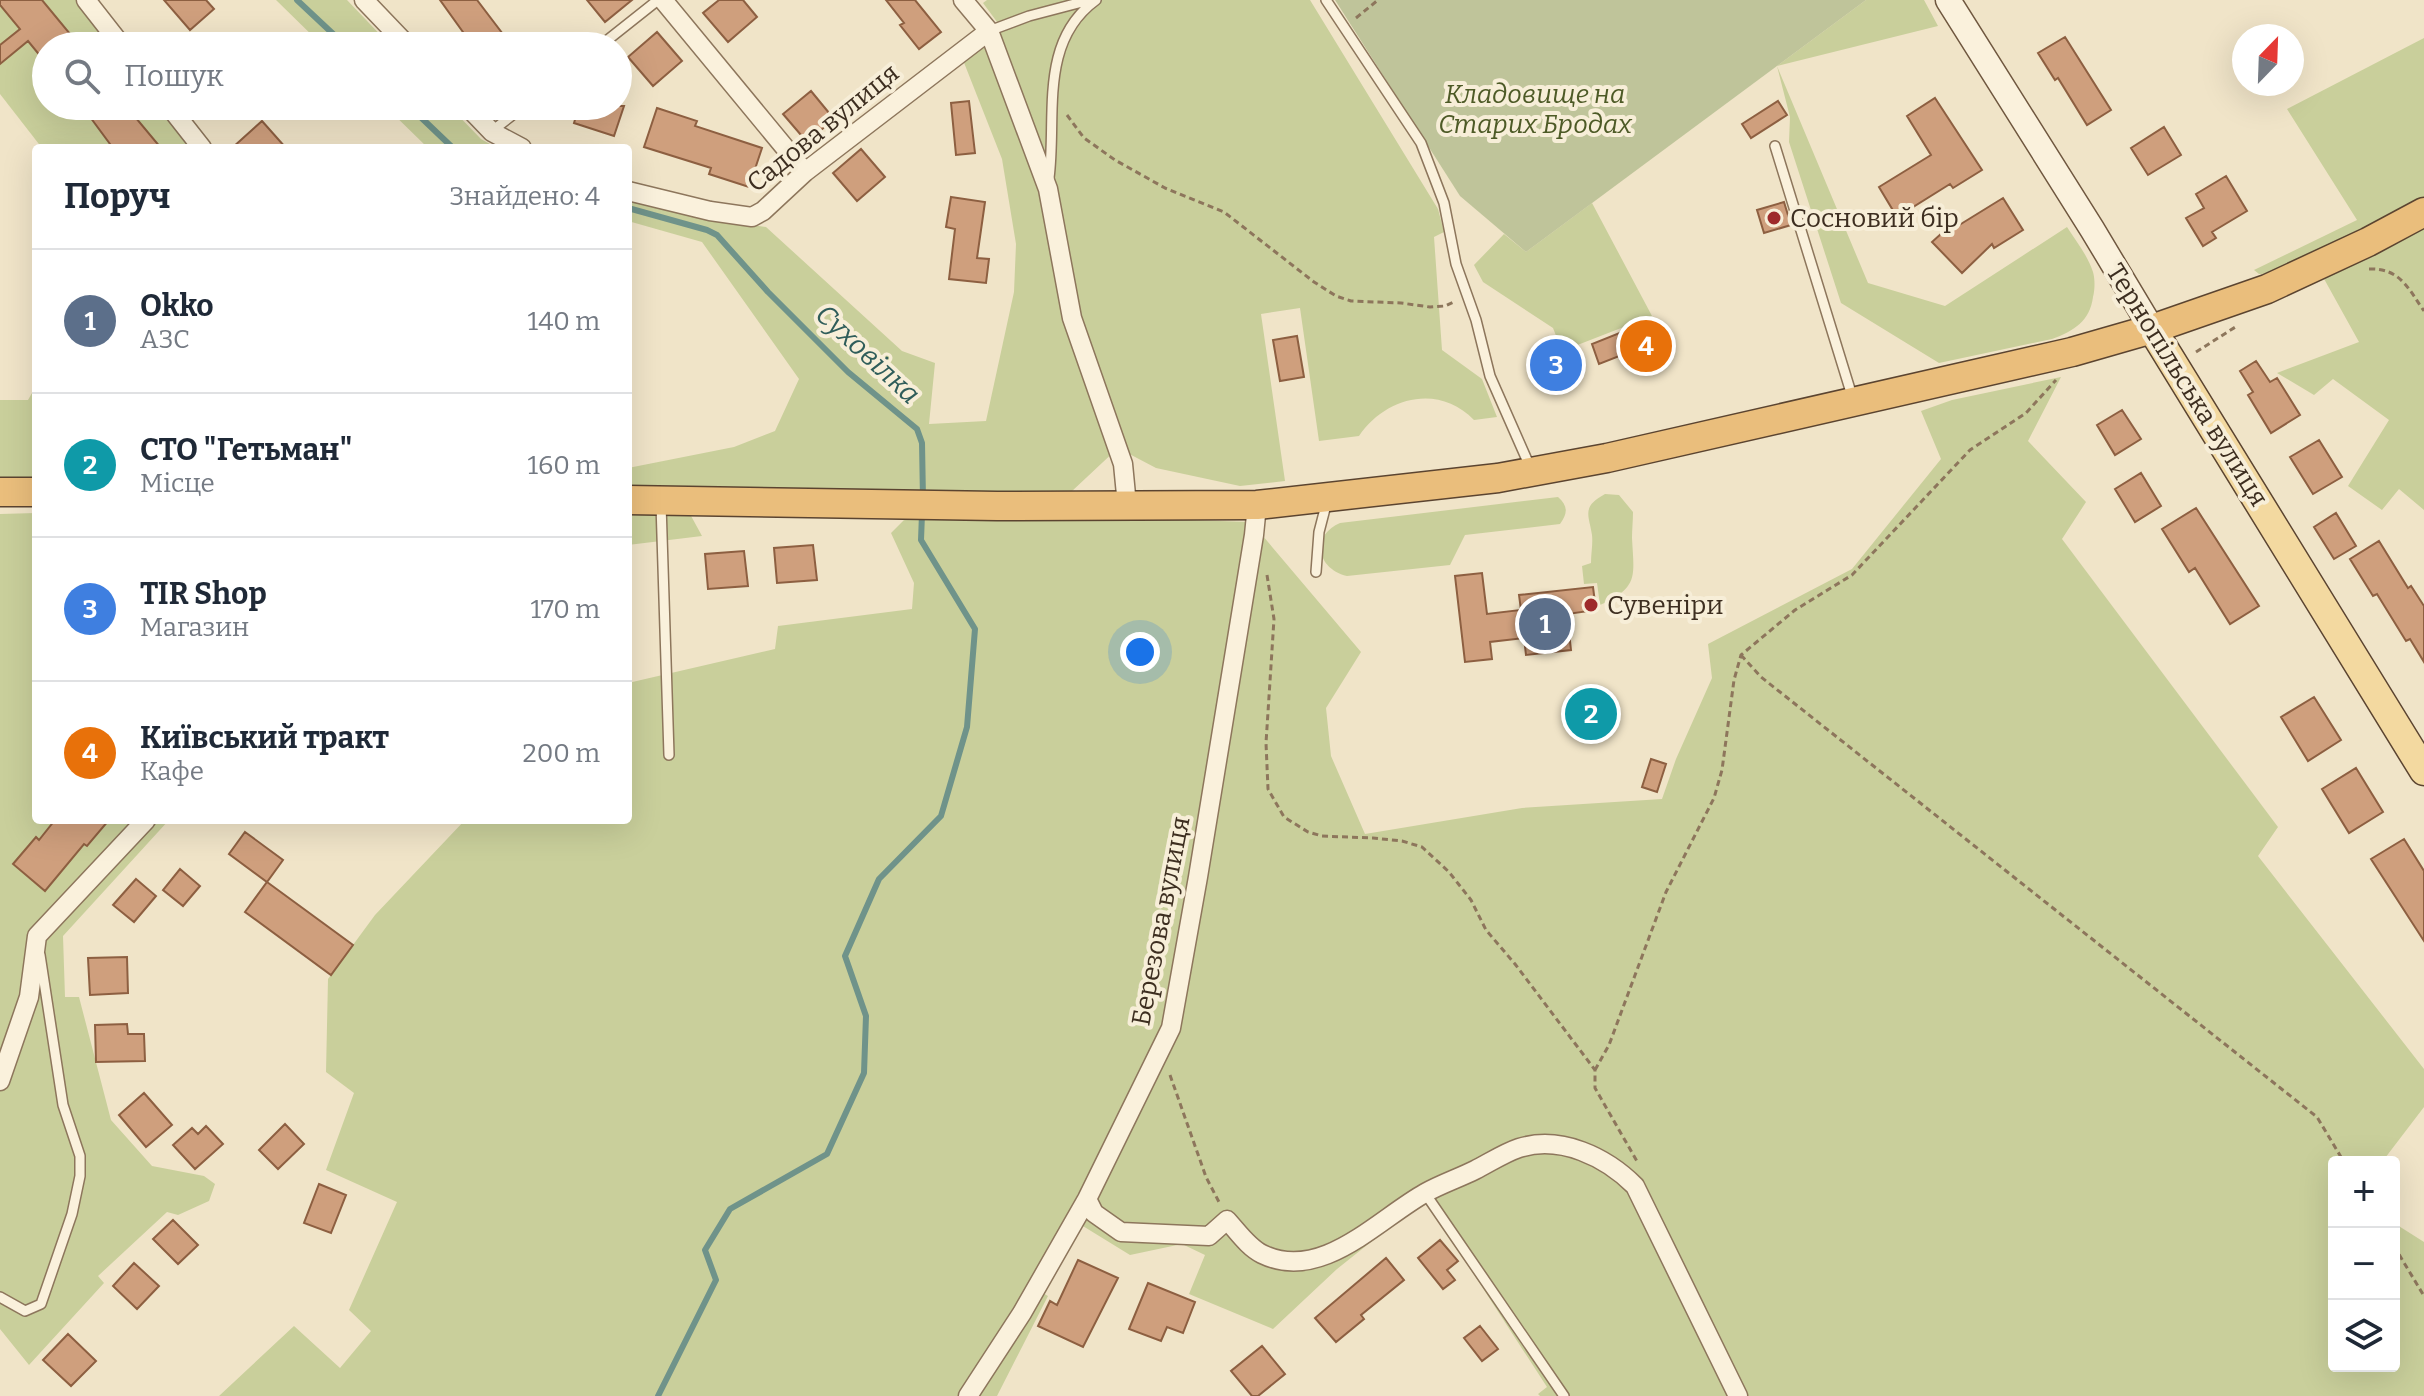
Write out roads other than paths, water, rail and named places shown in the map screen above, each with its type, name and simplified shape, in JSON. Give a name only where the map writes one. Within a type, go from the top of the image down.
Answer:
[{"type":"highway","points":[[632,500],[997,506],[1257,505],[1532,472],[1607,458],[2072,352],[2152,329],[2267,289],[2424,212]]},
{"type":"highway","points":[[0,492],[32,492]]},
{"type":"main road","name":"Тернопільська вулиця","points":[[1948,0],[2424,771]]},
{"type":"street","points":[[86,0],[111,32]]},
{"type":"street","points":[[364,0],[395,32]]},
{"type":"street","points":[[660,0],[805,172]]},
{"type":"street","points":[[963,0],[989,31],[1048,189],[1072,318],[1123,464],[1127,505]]},
{"type":"street","name":"Садова вулиця","points":[[632,192],[710,211],[752,217],[763,211],[805,172],[989,31]]},
{"type":"street","points":[[180,120],[199,144]]},
{"type":"street","points":[[480,120],[492,132],[514,144]]},
{"type":"street","name":"Березова вулиця","points":[[968,1396],[1022,1313],[1087,1199],[1171,1028],[1257,505]]},
{"type":"street","points":[[0,1081],[29,997],[37,936],[142,824]]},
{"type":"street","points":[[1087,1199],[1094,1213],[1121,1232],[1209,1236],[1227,1220],[1259,1253],[1288,1262],[1308,1261],[1328,1256],[1425,1193],[1520,1148],[1550,1143],[1590,1155],[1616,1168],[1635,1186],[1738,1396]]},
{"type":"lane","points":[[618,32],[660,0]]},
{"type":"lane","points":[[989,31],[1029,16],[1090,0]]},
{"type":"lane","points":[[1048,189],[1052,152],[1050,109],[1057,62],[1067,31],[1080,12],[1096,0]]},
{"type":"lane","points":[[1326,0],[1421,143],[1444,203],[1456,264],[1476,320],[1490,376],[1532,472]]},
{"type":"lane","points":[[492,132],[507,120]]},
{"type":"lane","points":[[1775,146],[1853,400]]},
{"type":"lane","points":[[1316,572],[1319,532],[1328,498]]},
{"type":"lane","points":[[661,500],[669,755]]},
{"type":"lane","points":[[0,1297],[25,1311],[41,1304],[72,1214],[80,1176],[80,1156],[63,1105],[37,936]]},
{"type":"lane","points":[[1425,1193],[1564,1396]]},
{"type":"waterway","name":"Суховілка","points":[[297,0],[331,32]]},
{"type":"waterway","name":"Суховілка","points":[[424,120],[449,144]]},
{"type":"waterway","name":"Суховілка","points":[[632,209],[717,235],[768,292],[848,372],[917,429],[922,443],[923,499]]},
{"type":"waterway","name":"Суховілка","points":[[658,1396],[716,1280],[705,1250],[730,1209],[827,1154],[864,1073],[866,1016],[845,956],[879,879],[941,816],[967,727],[975,629],[921,540],[922,514]]},
{"type":"place","name":"Сосновий бір","points":[[1774,218]]},
{"type":"place","name":"Київський тракт","points":[[1646,346]]},
{"type":"place","name":"TIR Shop","points":[[1556,365]]},
{"type":"place","name":"Сувеніри","points":[[1591,605]]},
{"type":"place","name":"Okko","points":[[1545,624]]},
{"type":"place","name":"СТО \"Гетьман\"","points":[[1591,714]]},
{"type":"park label","name":"Кладовище на Старих Бродах","points":[[1535,109]]}]
